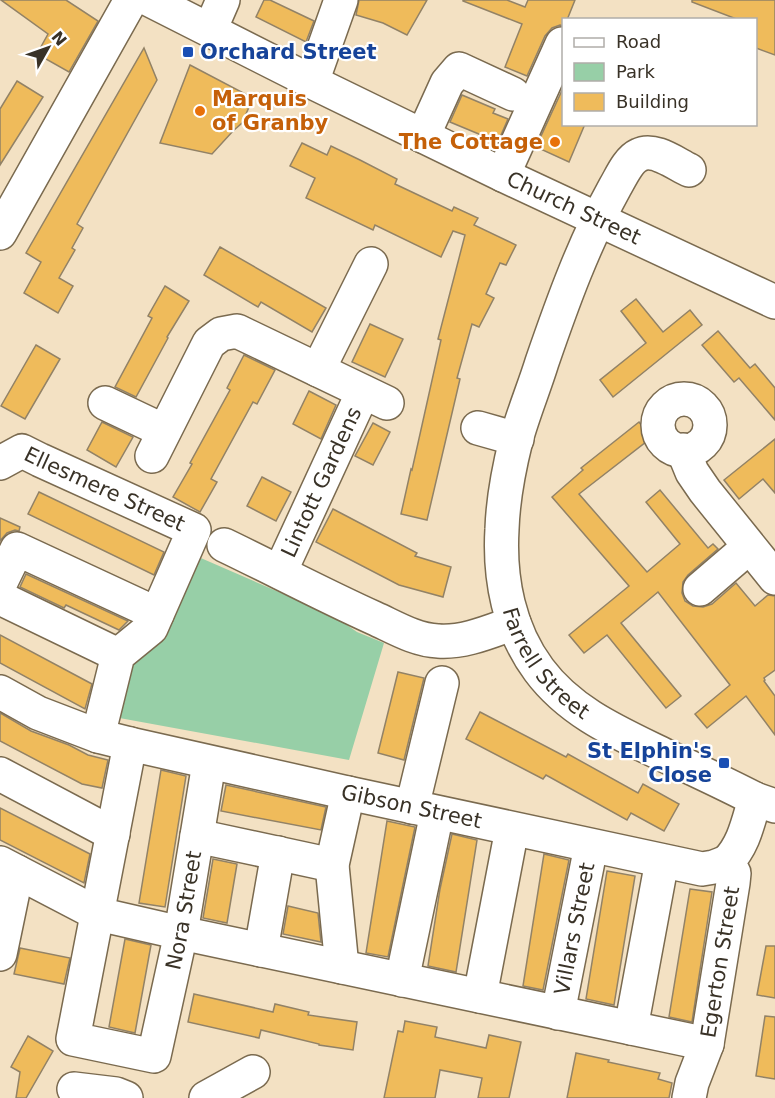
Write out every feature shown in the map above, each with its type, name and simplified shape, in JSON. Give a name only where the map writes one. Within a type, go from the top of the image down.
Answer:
[{"type":"street","points":[[0,233],[131,0]]},
{"type":"street","name":"Church Street","points":[[150,0],[503,175],[775,302]]},
{"type":"street","points":[[210,30],[223,0]]},
{"type":"street","points":[[312,82],[341,0]]},
{"type":"street","points":[[503,175],[562,44]]},
{"type":"street","points":[[423,136],[447,82],[459,69],[513,94]]},
{"type":"street","name":"Farrell Street","points":[[689,170],[658,155],[641,153],[628,165],[597,220],[567,288],[517,439],[505,499],[502,529],[504,580],[507,602],[525,649],[552,686],[605,727],[765,802]]},
{"type":"street","points":[[318,370],[371,264]]},
{"type":"street","name":"Lintott Gardens","points":[[105,404],[158,443],[209,343],[221,334],[237,331],[375,397],[280,572]]},
{"type":"street","points":[[478,428],[517,439]]},
{"type":"street","points":[[683,450],[692,472],[705,491],[775,578]]},
{"type":"street","name":"Ellesmere Street","points":[[0,463],[22,451],[194,530],[151,628],[118,655]]},
{"type":"street","points":[[224,545],[362,612],[428,640],[463,638],[486,633],[514,622]]},
{"type":"street","points":[[700,589],[749,547]]},
{"type":"street","points":[[0,584],[17,549],[157,614]]},
{"type":"street","points":[[0,598],[118,655],[98,736]]},
{"type":"street","points":[[402,980],[442,683]]},
{"type":"street","name":"Gibson Street","points":[[0,692],[38,713],[98,736],[209,763],[702,869],[727,862]]},
{"type":"street","points":[[98,914],[130,744]]},
{"type":"street","name":"Nora Street","points":[[98,914],[74,1039],[154,1056],[181,933],[209,763]]},
{"type":"street","points":[[0,774],[113,834]]},
{"type":"street","points":[[342,967],[332,865],[348,793]]},
{"type":"street","name":"Egerton Street","points":[[689,1098],[692,1083],[707,1044],[733,883],[734,873],[727,862],[738,849],[765,802]]},
{"type":"street","points":[[480,996],[512,829]]},
{"type":"street","points":[[197,836],[332,865]]},
{"type":"street","name":"Villars Street","points":[[558,1012],[591,846]]},
{"type":"street","points":[[261,950],[278,853]]},
{"type":"street","points":[[631,1028],[662,861]]},
{"type":"street","points":[[0,954],[8,868],[98,914],[707,1044]]},
{"type":"street","points":[[206,1098],[253,1072]]},
{"type":"street","points":[[74,1089],[116,1094],[126,1098]]},
{"type":"green space","points":[[187,552],[334,616],[357,632],[384,643],[349,760],[114,717],[111,701]]},
{"type":"building","points":[[1,0],[66,0],[98,21],[69,72],[37,54],[48,34]]},
{"type":"building","points":[[264,0],[270,0],[314,21],[306,42],[256,17]]},
{"type":"building","points":[[359,0],[427,0],[407,35],[383,23],[356,15]]},
{"type":"building","points":[[507,0],[525,7],[528,0],[575,0],[568,18],[562,18],[562,26],[552,28],[545,36],[527,76],[505,67],[522,24],[463,1]]},
{"type":"building","points":[[692,0],[775,0],[775,55],[757,48],[757,18],[734,18],[692,2]]},
{"type":"building","points":[[144,48],[157,80],[77,224],[83,228],[72,248],[75,250],[59,278],[73,286],[58,313],[24,293],[41,262],[26,253]]},
{"type":"building","name":"Marquis of Granby","points":[[190,65],[253,98],[242,123],[212,154],[160,143]]},
{"type":"building","points":[[17,81],[43,97],[0,165],[0,109]]},
{"type":"building","points":[[562,90],[562,126],[584,126],[569,162],[536,147]]},
{"type":"building","points":[[462,95],[495,109],[493,113],[508,119],[498,142],[450,122]]},
{"type":"building","points":[[302,143],[327,155],[331,146],[397,179],[395,184],[452,211],[454,207],[478,218],[474,225],[516,245],[506,265],[500,263],[486,294],[494,298],[479,327],[472,324],[457,378],[460,379],[427,520],[401,514],[441,340],[438,339],[465,235],[453,231],[441,257],[375,225],[373,230],[306,198],[315,178],[290,166]]},
{"type":"building","points":[[220,247],[326,308],[312,332],[261,302],[258,307],[204,275]]},
{"type":"building","points":[[165,286],[189,301],[167,337],[136,397],[115,387],[152,318],[148,316]]},
{"type":"building","points":[[636,299],[663,332],[690,310],[702,325],[613,397],[600,380],[646,343],[621,311]]},
{"type":"building","points":[[370,324],[403,339],[385,377],[352,362]]},
{"type":"building","points":[[718,331],[750,368],[755,364],[775,388],[775,420],[739,378],[734,382],[702,345]]},
{"type":"building","points":[[36,345],[60,359],[25,419],[1,406]]},
{"type":"building","points":[[244,355],[275,370],[257,404],[253,402],[211,479],[217,482],[200,512],[173,497],[230,390],[227,388]]},
{"type":"building","points":[[309,391],[336,405],[321,439],[293,424]]},
{"type":"building","points":[[102,422],[133,437],[116,467],[87,450]]},
{"type":"building","points":[[639,422],[651,438],[579,494],[647,572],[680,544],[646,502],[660,490],[708,548],[713,544],[718,549],[683,582],[682,593],[685,601],[693,606],[703,607],[712,604],[736,583],[755,606],[768,595],[775,596],[775,670],[764,678],[764,681],[775,696],[775,735],[746,696],[707,728],[695,714],[730,685],[658,592],[621,623],[681,696],[666,708],[607,635],[584,653],[569,635],[629,586],[552,497],[583,470],[581,468]]},
{"type":"building","points":[[373,423],[390,432],[373,465],[355,456]]},
{"type":"building","points":[[775,439],[775,493],[763,479],[739,499],[724,480]]},
{"type":"building","points":[[262,477],[291,492],[276,521],[247,506]]},
{"type":"building","points":[[39,492],[164,552],[154,575],[28,514]]},
{"type":"building","points":[[333,509],[417,553],[415,556],[451,567],[443,597],[399,585],[316,542]]},
{"type":"building","points":[[0,518],[20,527],[19,531],[7,533],[0,541]]},
{"type":"building","points":[[26,574],[128,621],[119,630],[66,605],[64,608],[20,587]]},
{"type":"building","points":[[0,635],[92,684],[85,709],[0,663]]},
{"type":"building","points":[[398,672],[424,678],[404,760],[378,753]]},
{"type":"building","points":[[480,712],[566,757],[568,754],[638,793],[643,784],[679,804],[664,831],[631,813],[627,820],[546,775],[543,779],[466,739]]},
{"type":"building","points":[[0,713],[31,731],[69,745],[88,755],[108,760],[102,788],[82,784],[0,741]]},
{"type":"building","points":[[161,770],[186,776],[165,907],[139,903]]},
{"type":"building","points":[[226,785],[326,807],[321,830],[221,811]]},
{"type":"building","points":[[0,808],[90,854],[84,883],[0,840]]},
{"type":"building","points":[[387,821],[415,827],[388,957],[366,953]]},
{"type":"building","points":[[452,834],[477,840],[456,972],[428,966],[440,889]]},
{"type":"building","points":[[544,854],[569,860],[543,990],[523,986]]},
{"type":"building","points":[[213,859],[237,864],[227,923],[203,918]]},
{"type":"building","points":[[607,871],[635,876],[614,1005],[586,999]]},
{"type":"building","points":[[690,889],[712,892],[692,1022],[669,1017]]},
{"type":"building","points":[[288,906],[318,913],[321,942],[283,934]]},
{"type":"building","points":[[125,939],[151,945],[135,1033],[109,1027]]},
{"type":"building","points":[[766,946],[775,946],[775,998],[757,995]]},
{"type":"building","points":[[20,948],[70,958],[64,984],[14,974]]},
{"type":"building","points":[[194,994],[273,1012],[275,1004],[309,1012],[308,1015],[357,1022],[353,1050],[319,1045],[261,1030],[259,1038],[188,1022]]},
{"type":"building","points":[[765,1016],[775,1017],[775,1079],[756,1076]]},
{"type":"building","points":[[405,1021],[437,1027],[435,1037],[486,1048],[489,1035],[521,1042],[509,1098],[478,1098],[482,1078],[440,1070],[435,1098],[384,1098],[398,1031],[403,1032]]},
{"type":"building","points":[[28,1036],[53,1051],[26,1098],[16,1098],[20,1072],[11,1067]]},
{"type":"building","points":[[576,1053],[660,1073],[658,1079],[672,1083],[669,1098],[567,1098]]},
{"type":"place","name":"Orchard Street","points":[[188,52]]},
{"type":"place","name":"Marquis of Granby","points":[[200,111]]},
{"type":"place","name":"The Cottage","points":[[555,142]]},
{"type":"place","name":"St Elphin's Close","points":[[724,763]]}]
